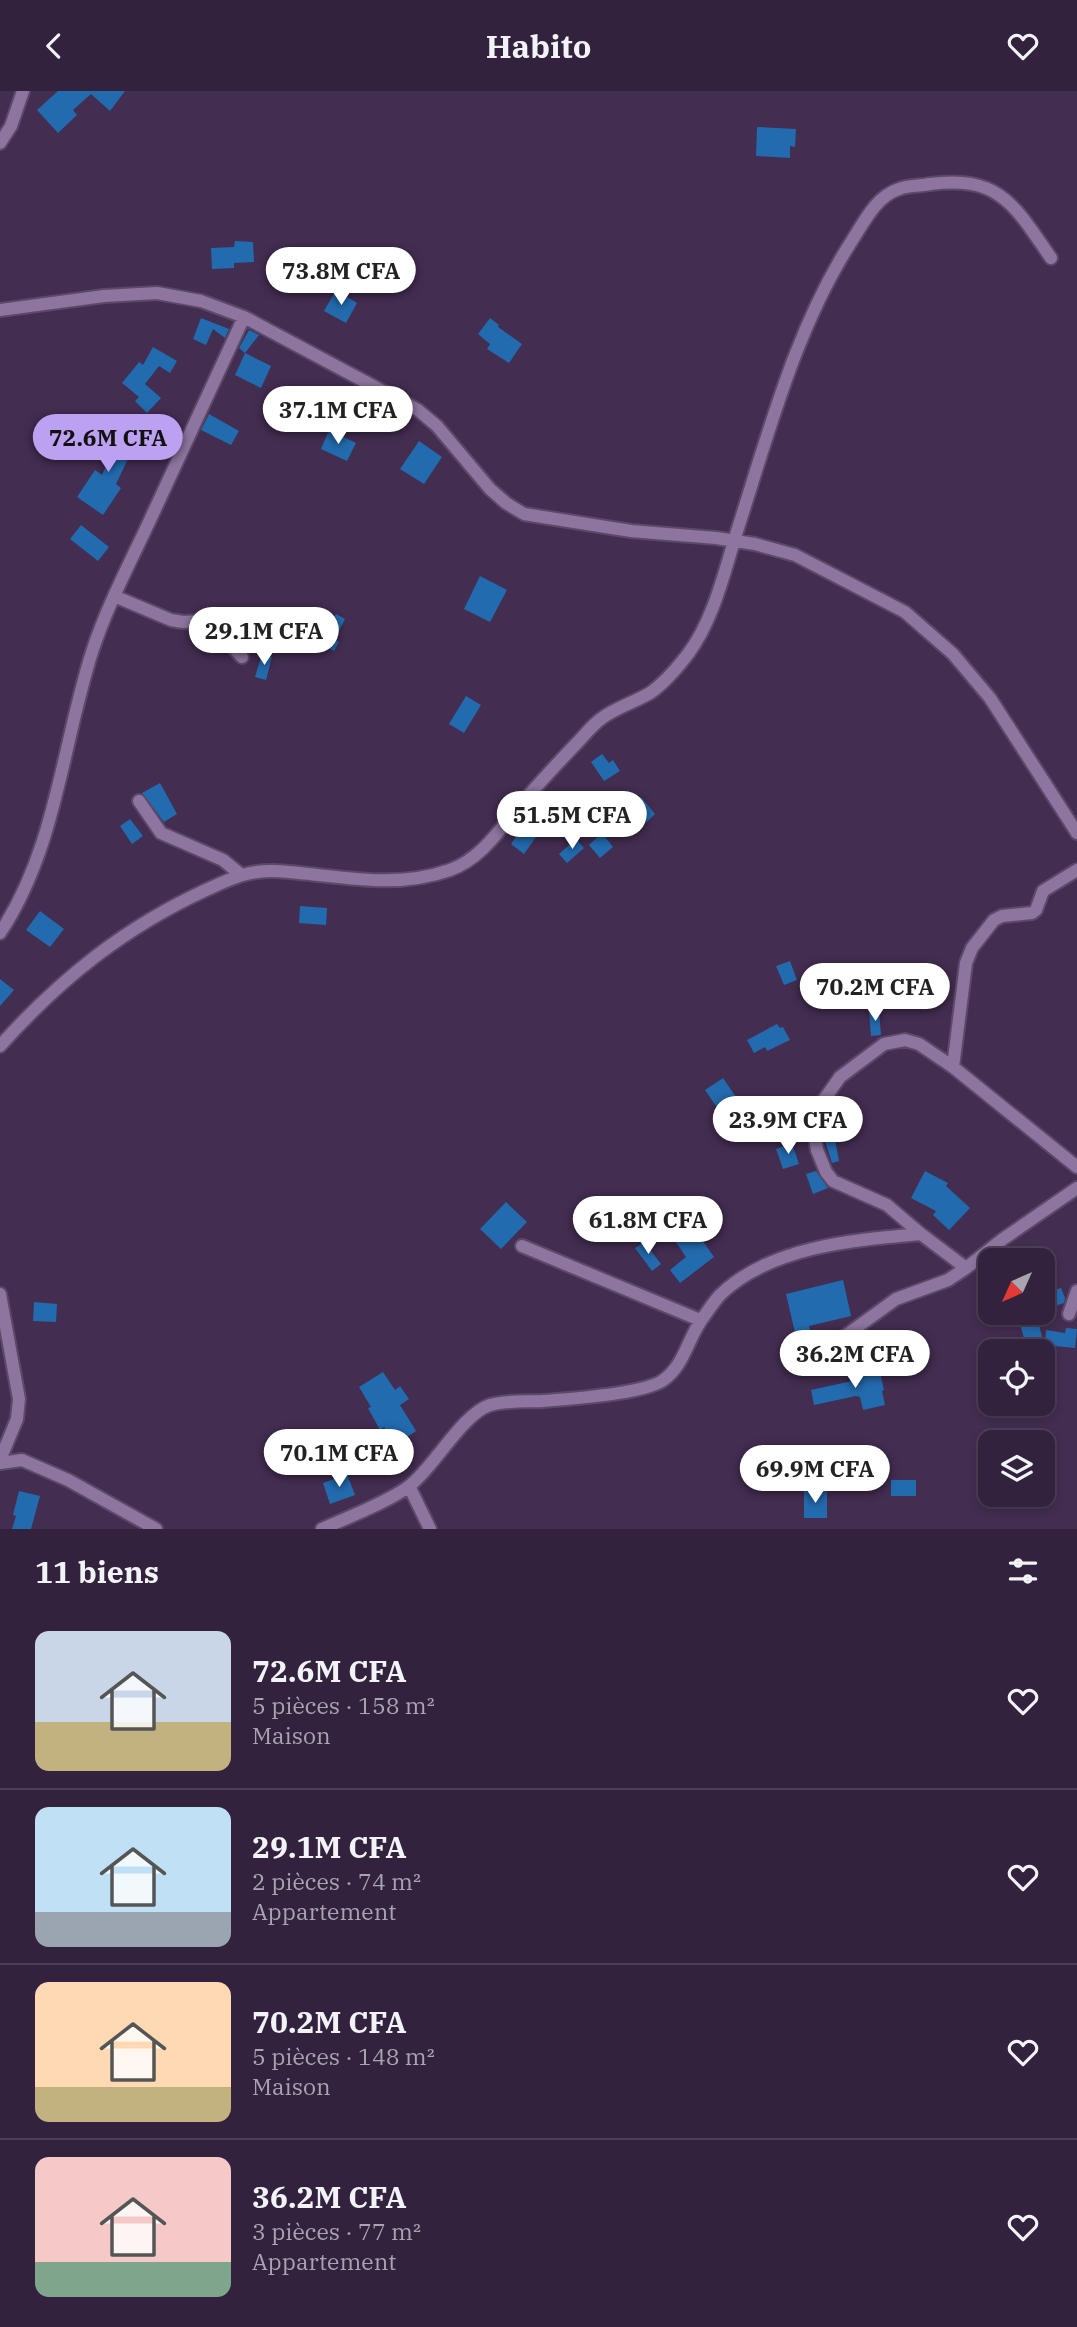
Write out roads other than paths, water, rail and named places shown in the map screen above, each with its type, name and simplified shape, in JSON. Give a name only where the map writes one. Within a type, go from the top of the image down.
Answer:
[{"type":"street","points":[[0,143],[11,126],[23,91]]},
{"type":"street","points":[[0,1046],[30,1012],[90,959],[176,903],[240,874],[273,871],[368,881],[417,880],[454,868],[488,845],[541,780],[603,717],[653,691],[688,654],[708,620],[813,308],[872,209],[886,197],[899,188],[948,182],[977,184],[998,194],[1017,210],[1051,258]]},
{"type":"street","points":[[0,310],[104,296],[157,293],[201,301],[244,317],[418,410],[437,426],[490,489],[524,514],[631,531],[734,541],[795,555],[905,612],[953,654],[990,698],[1077,833]]},
{"type":"street","points":[[0,933],[20,899],[52,816],[75,709],[93,650],[114,596],[244,317]]},
{"type":"street","points":[[114,596],[171,620],[211,624],[242,657]]},
{"type":"street","points":[[139,801],[161,833],[223,860],[240,874]]},
{"type":"street","points":[[953,1067],[966,963],[972,948],[994,919],[1032,913],[1036,910],[1043,891],[1077,870]]},
{"type":"street","points":[[966,1268],[887,1205],[833,1181],[826,1172],[815,1138],[823,1101],[840,1077],[884,1044],[905,1039],[919,1044],[953,1067],[1077,1167]]},
{"type":"street","points":[[834,1344],[897,1299],[948,1280],[1003,1239],[1077,1190]]},
{"type":"street","points":[[323,1529],[409,1486],[473,1416],[487,1406],[506,1401],[544,1401],[642,1390],[663,1380],[678,1366],[700,1320],[721,1294],[751,1272],[792,1252],[920,1234]]},
{"type":"street","points":[[522,1246],[700,1320]]},
{"type":"street","points":[[1069,1314],[1077,1291]]},
{"type":"street","points":[[0,1294],[19,1399],[17,1419],[0,1461],[22,1460],[68,1480],[156,1529]]},
{"type":"street","points":[[409,1486],[430,1529]]}]
